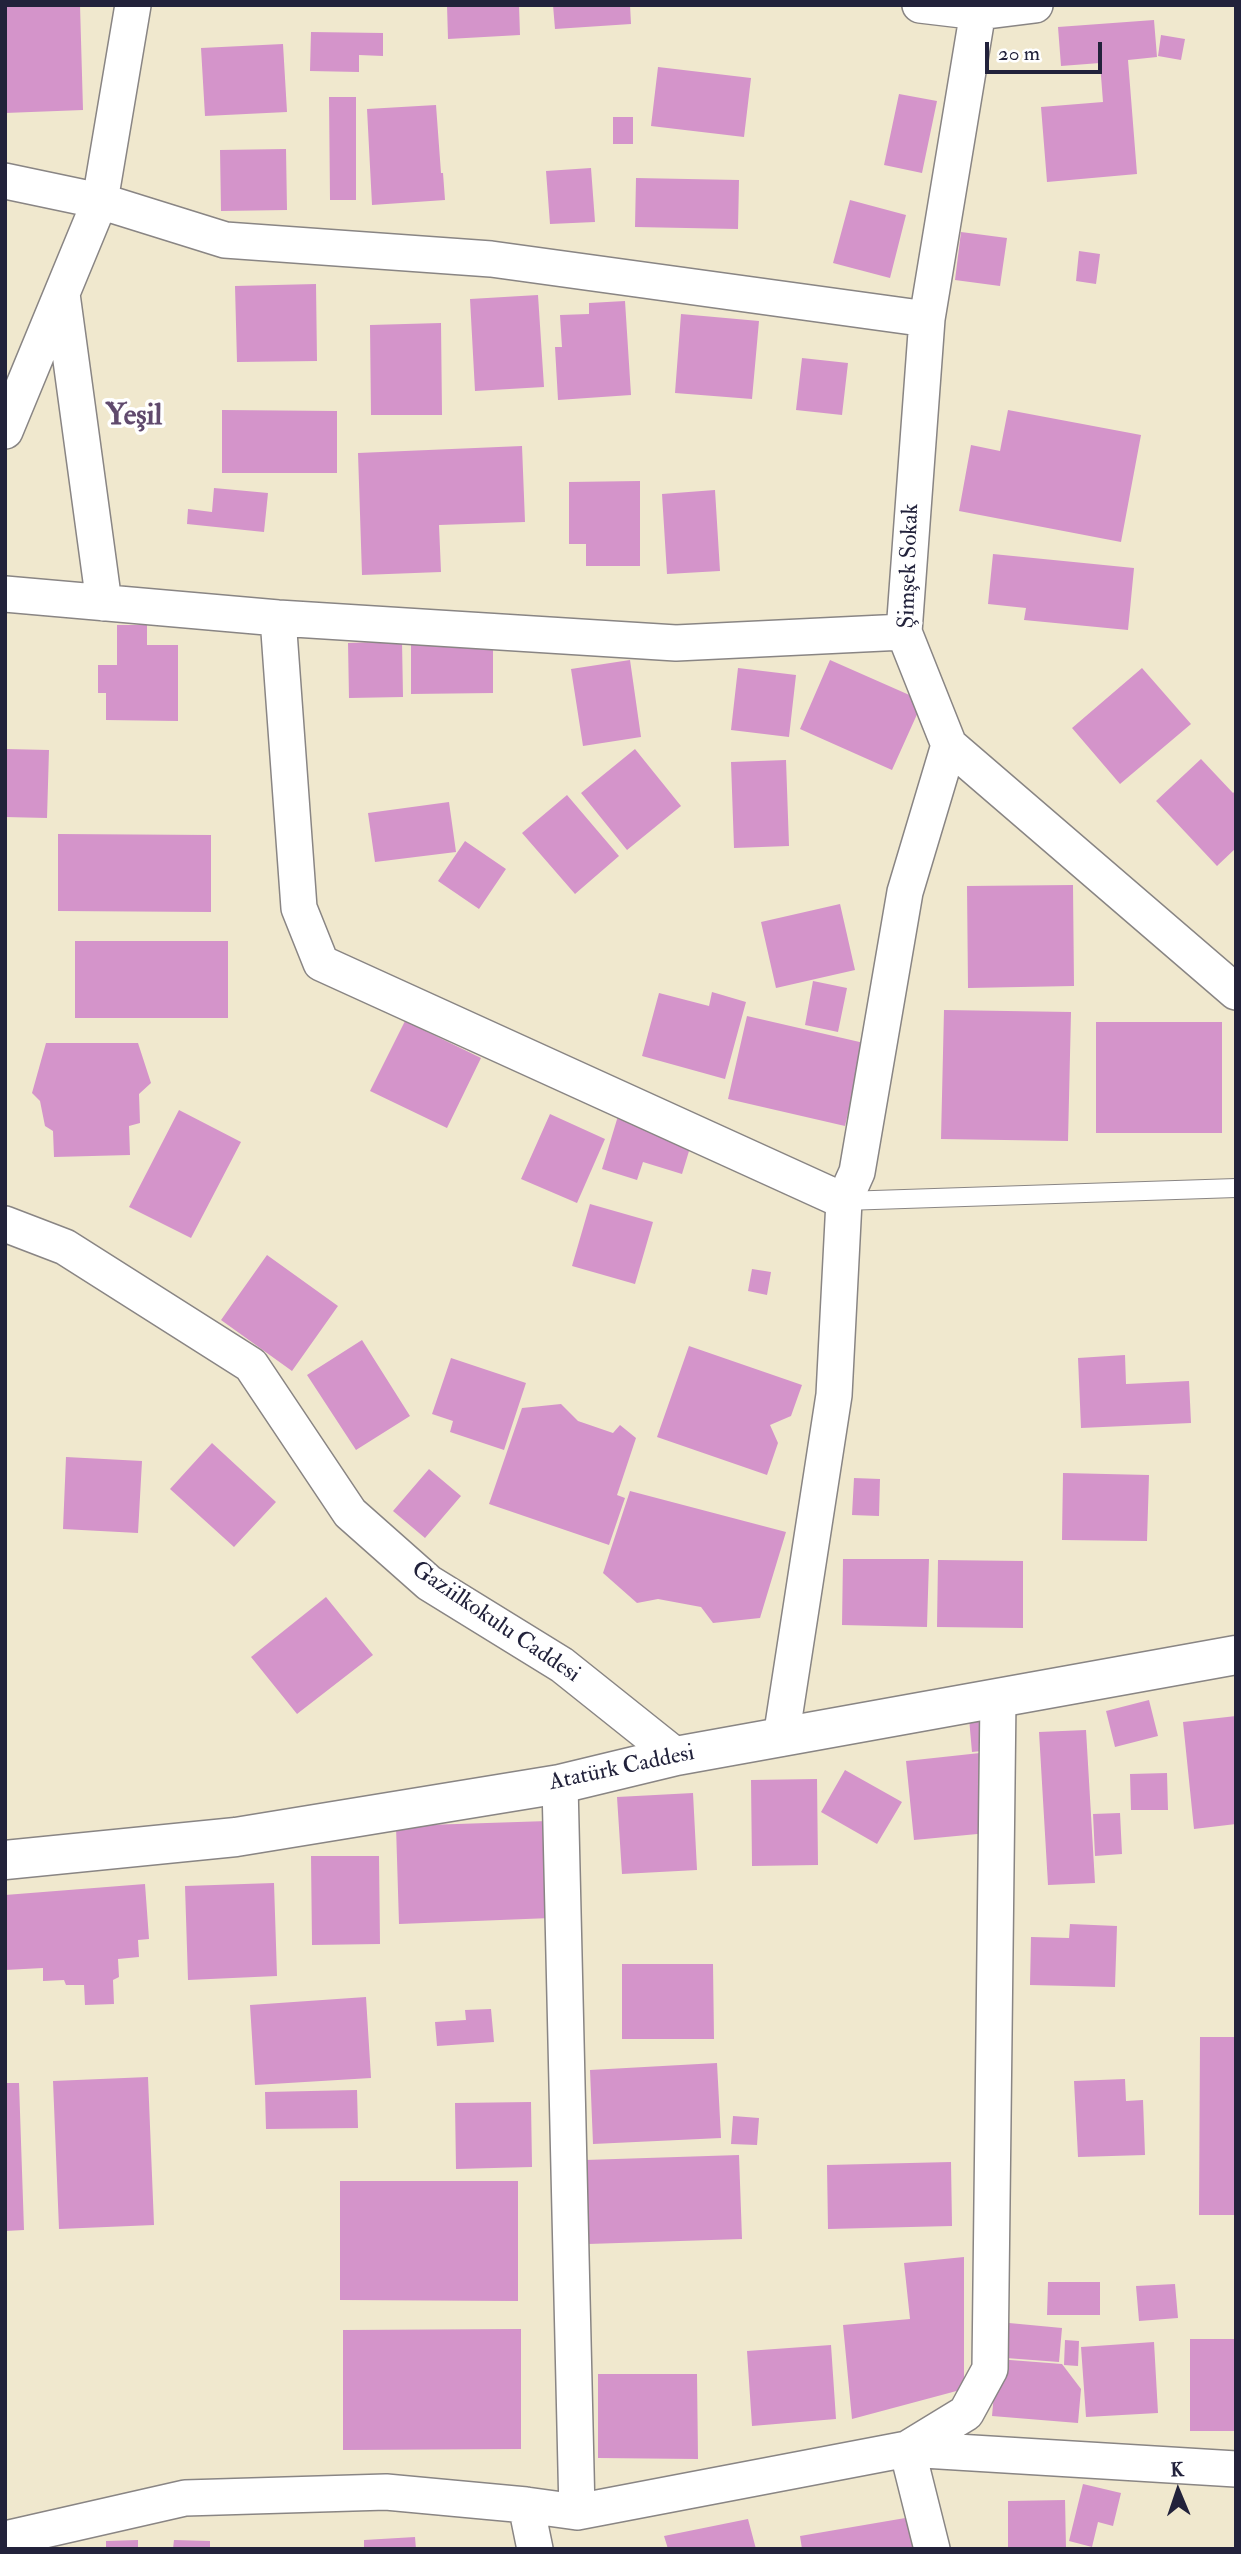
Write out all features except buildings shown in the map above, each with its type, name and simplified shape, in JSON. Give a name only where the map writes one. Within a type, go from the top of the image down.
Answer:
[{"type":"street","points":[[5,431],[100,201],[133,5]]},
{"type":"street","points":[[920,5],[979,9],[1035,5]]},
{"type":"street","name":"Şimşek Sokak","points":[[979,9],[928,319],[904,632],[948,746],[1236,992]]},
{"type":"street","points":[[5,181],[100,201],[225,240],[491,259],[928,319]]},
{"type":"street","points":[[62,294],[104,603]]},
{"type":"street","points":[[5,594],[278,618],[676,643],[904,632]]},
{"type":"street","points":[[278,618],[299,908],[321,963],[844,1200]]},
{"type":"street","points":[[781,1738],[834,1395],[844,1200],[857,1172],[905,892],[948,746]]},
{"type":"street","name":"Gaziilkokulu Caddesi","points":[[5,1224],[65,1247],[251,1365],[350,1513],[429,1583],[562,1665],[676,1756]]},
{"type":"street","name":"Atatürk Caddesi","points":[[5,1860],[236,1836],[560,1784],[676,1756],[1236,1655]]},
{"type":"street","points":[[907,2449],[966,2413],[990,2369],[998,1698]]},
{"type":"street","points":[[560,1784],[577,2512]]},
{"type":"street","points":[[907,2449],[932,2549]]},
{"type":"street","points":[[5,2539],[185,2498],[386,2492],[577,2512],[907,2449],[1236,2469]]},
{"type":"street","points":[[526,2505],[535,2549]]},
{"type":"lane","points":[[844,1200],[1236,1188]]},
{"type":"district","name":"Yeşil","points":[[134,418]]}]
